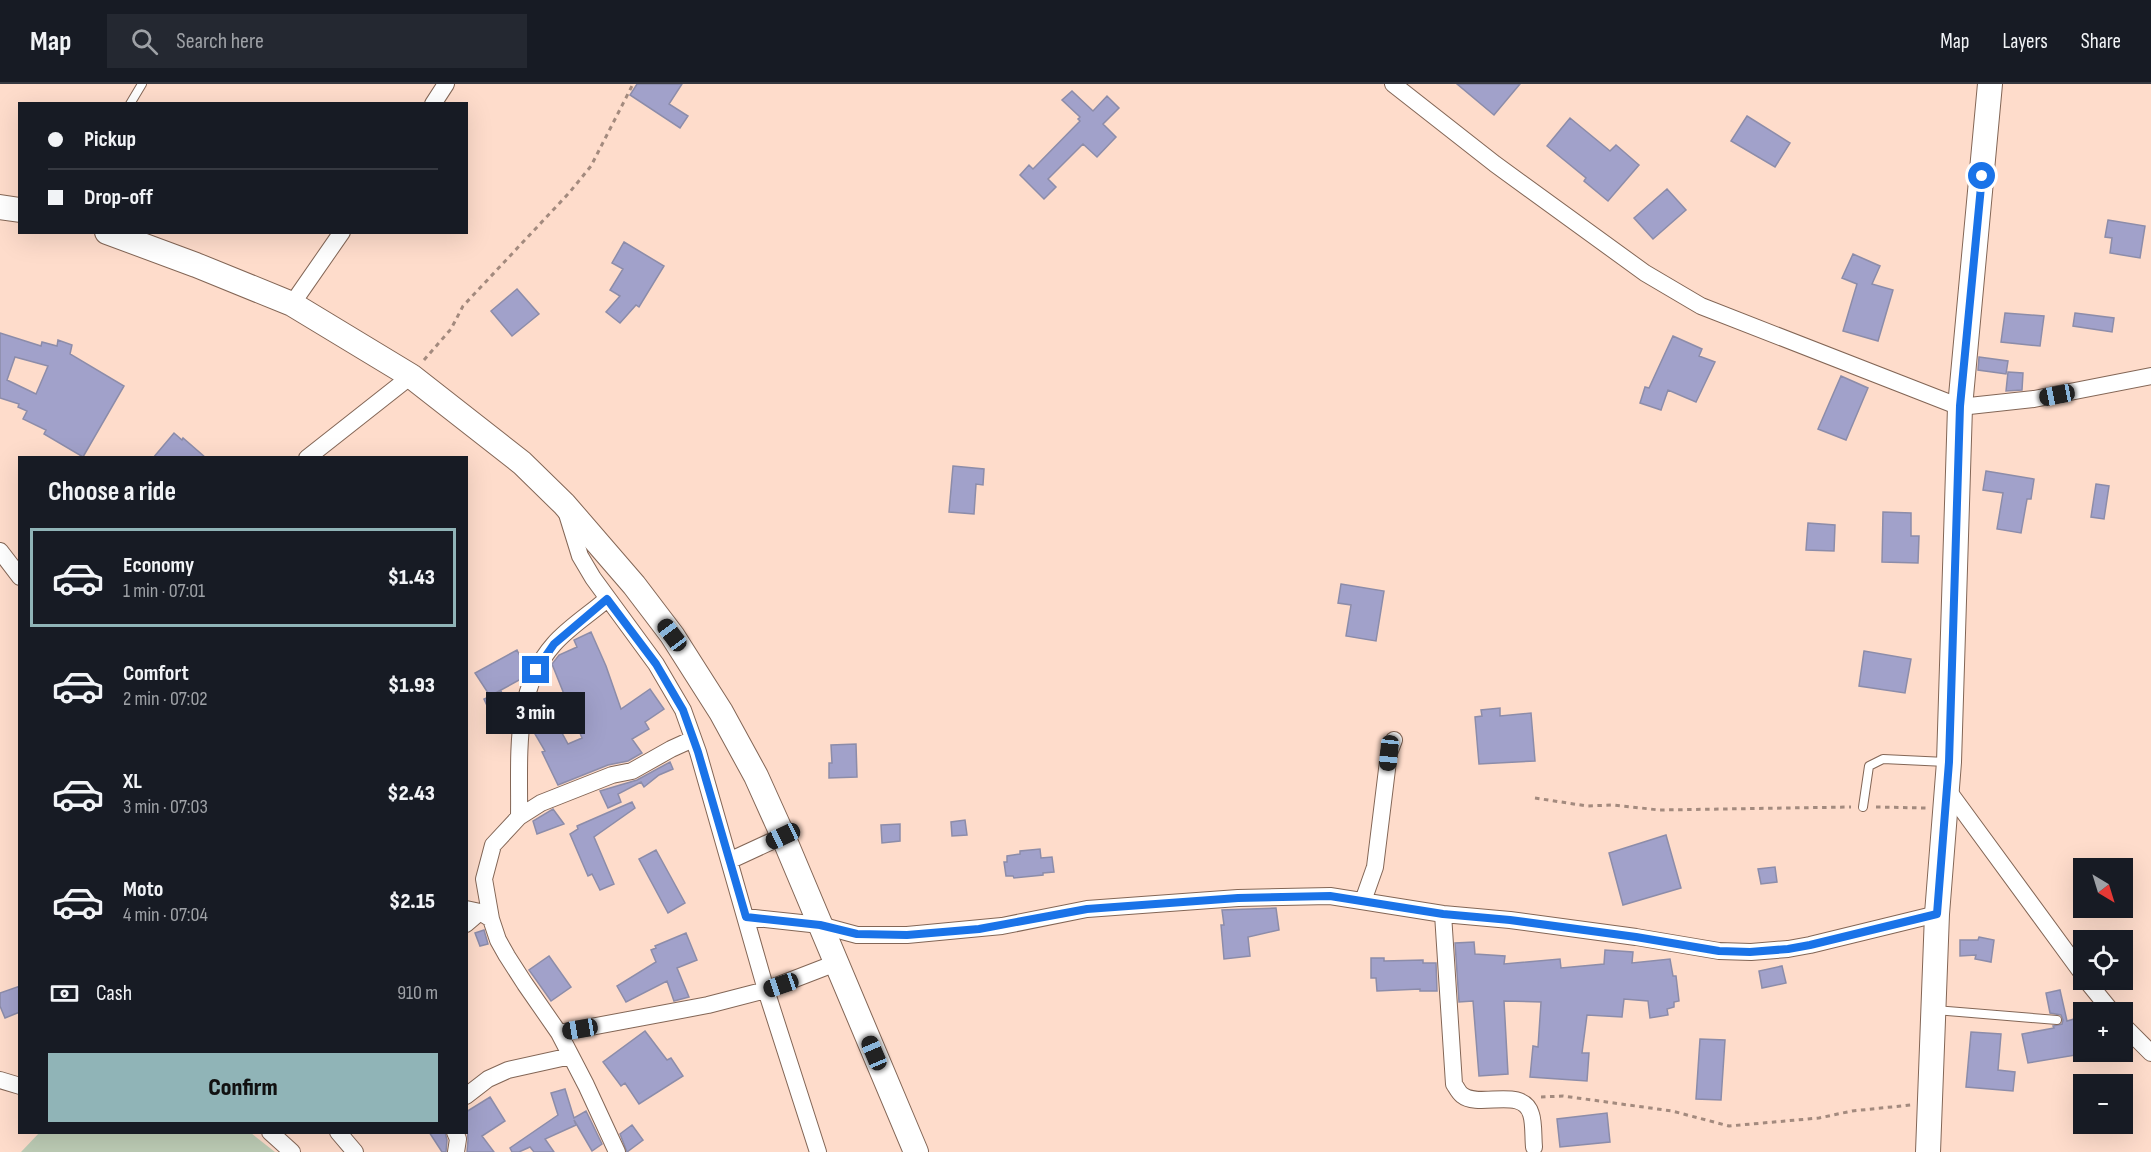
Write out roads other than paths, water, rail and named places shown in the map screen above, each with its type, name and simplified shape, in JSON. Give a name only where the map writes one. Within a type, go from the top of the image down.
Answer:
[{"type":"main road","points":[[1928,1152],[1937,914],[1949,762],[1960,406],[1990,84]]},
{"type":"main road","points":[[0,207],[18,210]]},
{"type":"main road","points":[[113,234],[196,264],[292,304],[411,376],[522,463],[564,504],[634,585],[672,635],[698,673],[756,776],[916,1152]]},
{"type":"street","points":[[434,102],[446,84]]},
{"type":"street","points":[[1393,84],[1495,164],[1645,273],[1701,306],[1960,406],[2034,399],[2151,376]]},
{"type":"street","points":[[292,304],[341,234]]},
{"type":"street","points":[[310,456],[411,376]]},
{"type":"street","points":[[564,504],[580,556],[607,599],[656,664],[683,710],[731,860],[766,990],[818,1152]]},
{"type":"street","points":[[0,551],[18,574]]},
{"type":"street","points":[[519,817],[524,703],[536,670],[554,644],[607,599]]},
{"type":"street","points":[[617,1152],[559,1033],[479,913],[484,879],[493,845],[519,817],[542,803],[612,775],[632,771],[693,739]]},
{"type":"street","points":[[1363,901],[1375,867],[1389,753],[1394,740]]},
{"type":"street","points":[[1946,799],[2073,963]]},
{"type":"street","points":[[731,860],[783,836]]},
{"type":"street","points":[[746,917],[820,925],[857,934],[907,935],[979,929],[1099,908],[1238,898],[1330,896],[1443,914],[1510,920],[1636,937],[1719,951],[1750,952],[1810,945],[1937,914]]},
{"type":"street","points":[[1443,914],[1454,1084],[1462,1095],[1475,1100],[1509,1099],[1526,1105],[1531,1113],[1534,1147]]},
{"type":"street","points":[[559,1033],[708,1005],[766,990],[836,963]]},
{"type":"street","points":[[2095,990],[2104,1002]]},
{"type":"street","points":[[2133,1035],[2151,1053]]},
{"type":"street","points":[[468,1094],[488,1078],[508,1070],[571,1056]]},
{"type":"street","points":[[0,1080],[18,1085]]},
{"type":"street","points":[[272,1134],[292,1152]]},
{"type":"street","points":[[340,1134],[355,1152]]},
{"type":"street","points":[[456,1134],[458,1138],[456,1152]]},
{"type":"lane","points":[[131,102],[142,84]]},
{"type":"lane","points":[[1863,807],[1869,766],[1883,759],[1949,762]]},
{"type":"lane","points":[[1934,1010],[2057,1020]]}]
